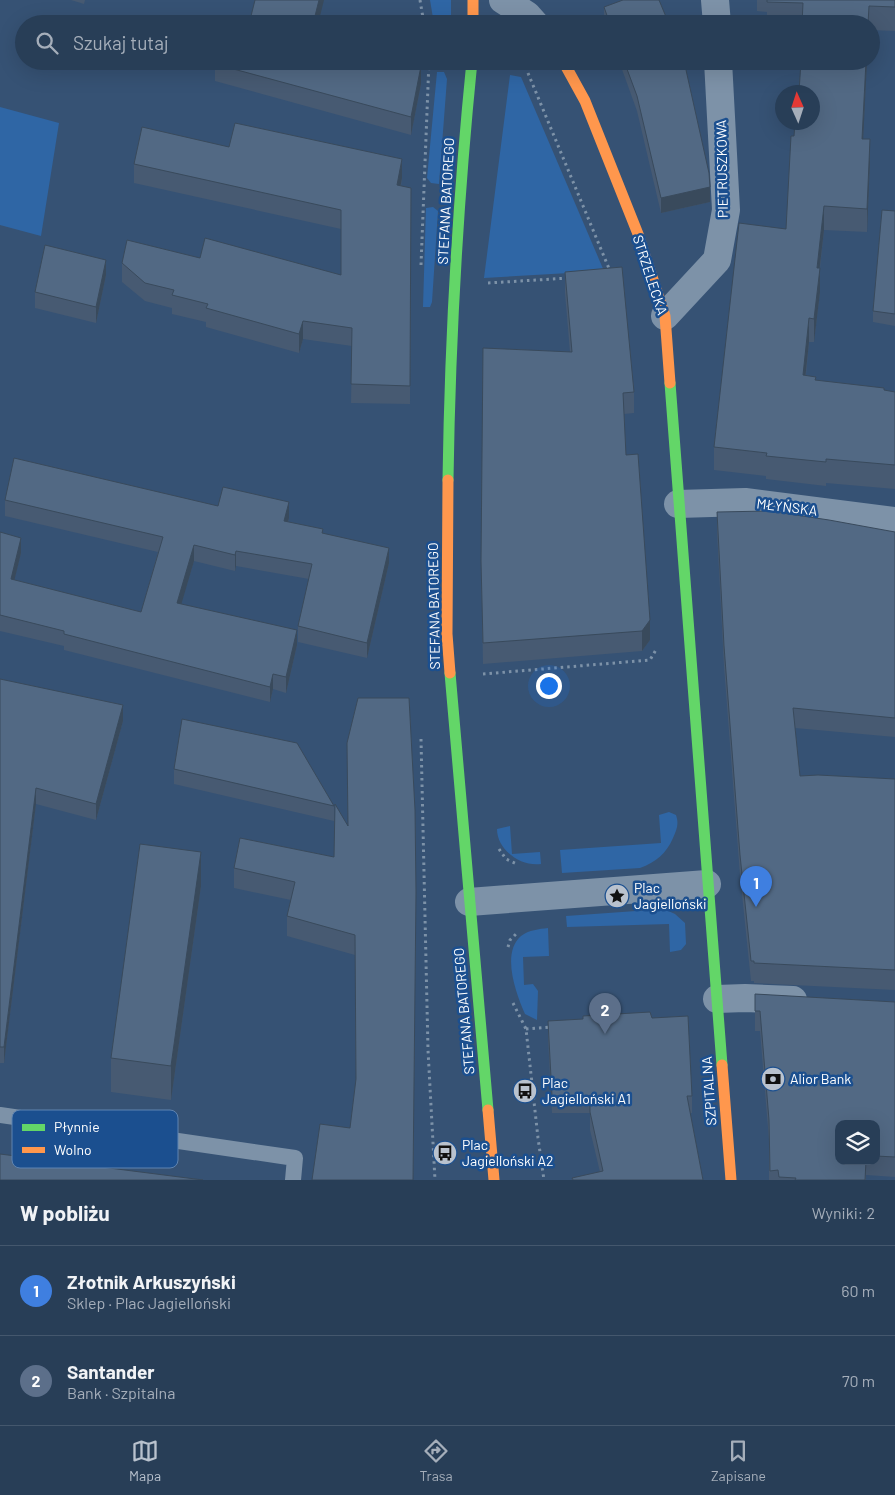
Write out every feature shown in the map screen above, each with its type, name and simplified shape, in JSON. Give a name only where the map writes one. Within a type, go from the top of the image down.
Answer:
[{"type":"street","points":[[473,0],[473,15]]},
{"type":"street","points":[[503,0],[527,15]]},
{"type":"street","points":[[715,0],[716,15]]},
{"type":"street","name":"STEFANA BATOREGO","points":[[471,70],[461,172],[449,424],[447,634],[494,1180]]},
{"type":"street","name":"STRZELECKA","points":[[568,70],[585,101],[638,234],[664,316],[678,504]]},
{"type":"street","name":"PIETRUSZKOWA","points":[[664,316],[717,260],[726,210],[718,70]]},
{"type":"street","name":"MŁYŃSKA","points":[[678,504],[745,502],[895,521]]},
{"type":"street","points":[[678,504],[717,999],[745,998],[815,1002]]},
{"type":"street","points":[[470,902],[708,884]]},
{"type":"street","name":"SZPITALNA","points":[[717,999],[731,1180]]},
{"type":"lane","points":[[178,1141],[296,1158],[293,1180]]},
{"type":"path","points":[[420,0],[422,15]]},
{"type":"path","points":[[527,70],[612,276]]},
{"type":"path","points":[[484,284],[573,278]]},
{"type":"path","points":[[477,674],[650,660],[658,647]]},
{"type":"path","points":[[507,954],[510,940],[522,929]]},
{"type":"path","points":[[512,1001],[526,1028],[544,1180]]},
{"type":"path","points":[[526,1028],[556,1027]]},
{"type":"shaded area","points":[[430,0],[451,0],[451,15],[432,15]]},
{"type":"shaded area","points":[[437,72],[444,72],[447,79],[439,184],[431,183],[427,178]]},
{"type":"shaded area","points":[[510,75],[521,77],[604,271],[484,278]]},
{"type":"shaded area","points":[[0,107],[59,123],[41,236],[0,225]]},
{"type":"shaded area","points":[[433,207],[438,211],[432,302],[430,307],[423,307],[426,208]]},
{"type":"shaded area","points":[[669,812],[676,815],[676,832],[664,853],[651,863],[640,868],[562,873],[560,850],[661,843],[659,815]]},
{"type":"shaded area","points":[[510,826],[512,854],[540,852],[541,864],[526,863],[518,860],[501,844],[497,829]]},
{"type":"shaded area","points":[[664,909],[675,914],[685,923],[686,944],[681,950],[670,952],[669,924],[567,927],[566,916]]},
{"type":"shaded area","points":[[548,928],[549,956],[523,957],[524,985],[533,984],[538,991],[537,1020],[525,1014],[518,996],[512,974],[512,953],[515,943],[521,936],[531,931]]},
{"type":"building","points":[[255,0],[319,0],[315,15],[251,15]]},
{"type":"building","points":[[623,0],[659,0],[665,15],[607,15],[604,7]]},
{"type":"building","points":[[767,0],[895,0],[895,7],[869,6],[868,15],[802,15],[803,3],[767,2]]},
{"type":"building","points":[[237,70],[420,70],[411,117]]},
{"type":"building","points":[[627,70],[686,70],[709,173],[710,187],[661,198],[637,96]]},
{"type":"building","points":[[800,70],[866,70],[862,139],[870,139],[867,209],[824,206],[817,268],[820,268],[814,319],[809,318],[803,375],[816,377],[815,380],[884,388],[884,390],[895,392],[895,465],[826,459],[826,462],[766,456],[767,453],[714,447],[739,223],[786,229],[791,136],[794,136],[794,130],[820,130],[820,85],[799,85]]},
{"type":"building","points":[[235,123],[402,159],[397,185],[411,188],[410,386],[351,384],[352,328],[303,321],[299,334],[206,308],[208,304],[172,295],[174,290],[145,283],[122,263],[127,240],[200,258],[205,238],[341,275],[341,210],[134,164],[142,127],[229,147]]},
{"type":"building","points":[[882,210],[895,211],[895,314],[873,311]]},
{"type":"building","points":[[45,245],[106,260],[96,307],[35,292]]},
{"type":"building","points":[[622,267],[634,392],[623,393],[626,455],[638,454],[650,620],[642,631],[483,643],[481,561],[483,348],[572,352],[565,272]]},
{"type":"building","points":[[14,458],[218,506],[223,487],[289,502],[284,521],[323,529],[322,533],[389,548],[367,643],[298,626],[312,564],[236,551],[235,555],[194,545],[177,603],[297,630],[286,677],[273,674],[270,687],[64,634],[64,631],[0,615],[0,532],[21,538],[11,579],[141,612],[163,537],[5,500]]},
{"type":"building","points":[[769,511],[895,532],[895,718],[793,708],[800,776],[818,775],[895,779],[895,970],[754,963],[754,961],[751,961],[740,855],[724,646],[717,512]]},
{"type":"building","points":[[0,679],[123,705],[96,804],[36,788],[4,1047],[0,1047]]},
{"type":"building","points":[[358,698],[409,698],[415,810],[416,892],[413,1180],[312,1180],[320,1124],[350,1128],[356,1079],[355,935],[287,916],[295,882],[234,868],[240,838],[334,857],[335,804],[348,826],[347,743]]},
{"type":"building","points":[[182,719],[297,743],[334,806],[174,769]]},
{"type":"building","points":[[140,844],[201,852],[171,1066],[111,1058]]},
{"type":"building","points":[[755,994],[895,1002],[895,1157],[880,1156],[880,1120],[835,1120],[835,1165],[866,1165],[865,1180],[795,1180],[796,1178],[779,1177],[778,1170],[770,1171],[769,1120],[760,1011],[755,1011]]},
{"type":"building","points":[[650,1012],[652,1018],[688,1016],[692,1096],[687,1096],[703,1180],[573,1180],[572,1178],[603,1171],[590,1112],[590,1096],[552,1096],[548,1021],[583,1019],[583,1016]]},
{"type":"building","points":[[0,1154],[12,1156],[12,1168],[109,1168],[203,1180],[0,1180]]},
{"type":"traffic: fast","points":[[448,480],[456,270],[471,70]]},
{"type":"traffic: fast","points":[[670,383],[722,1065]]},
{"type":"traffic: fast","points":[[450,673],[488,1110]]},
{"type":"traffic: slow","points":[[473,0],[473,15]]},
{"type":"traffic: slow","points":[[568,70],[585,101],[638,234],[665,316],[670,383]]},
{"type":"traffic: slow","points":[[448,480],[447,634],[450,673]]},
{"type":"traffic: slow","points":[[722,1065],[731,1180]]},
{"type":"traffic: slow","points":[[488,1110],[494,1180]]},
{"type":"place","name":"Plac Jagielloński","points":[[617,896]]},
{"type":"place","name":"Złotnik Arkuszyński","points":[[756,907]]},
{"type":"place","name":"Santander","points":[[605,1034]]},
{"type":"place","name":"Alior Bank","points":[[773,1079]]},
{"type":"place","name":"Plac Jagielloński A1","points":[[525,1091]]},
{"type":"place","name":"Plac Jagielloński A2","points":[[445,1153]]}]
